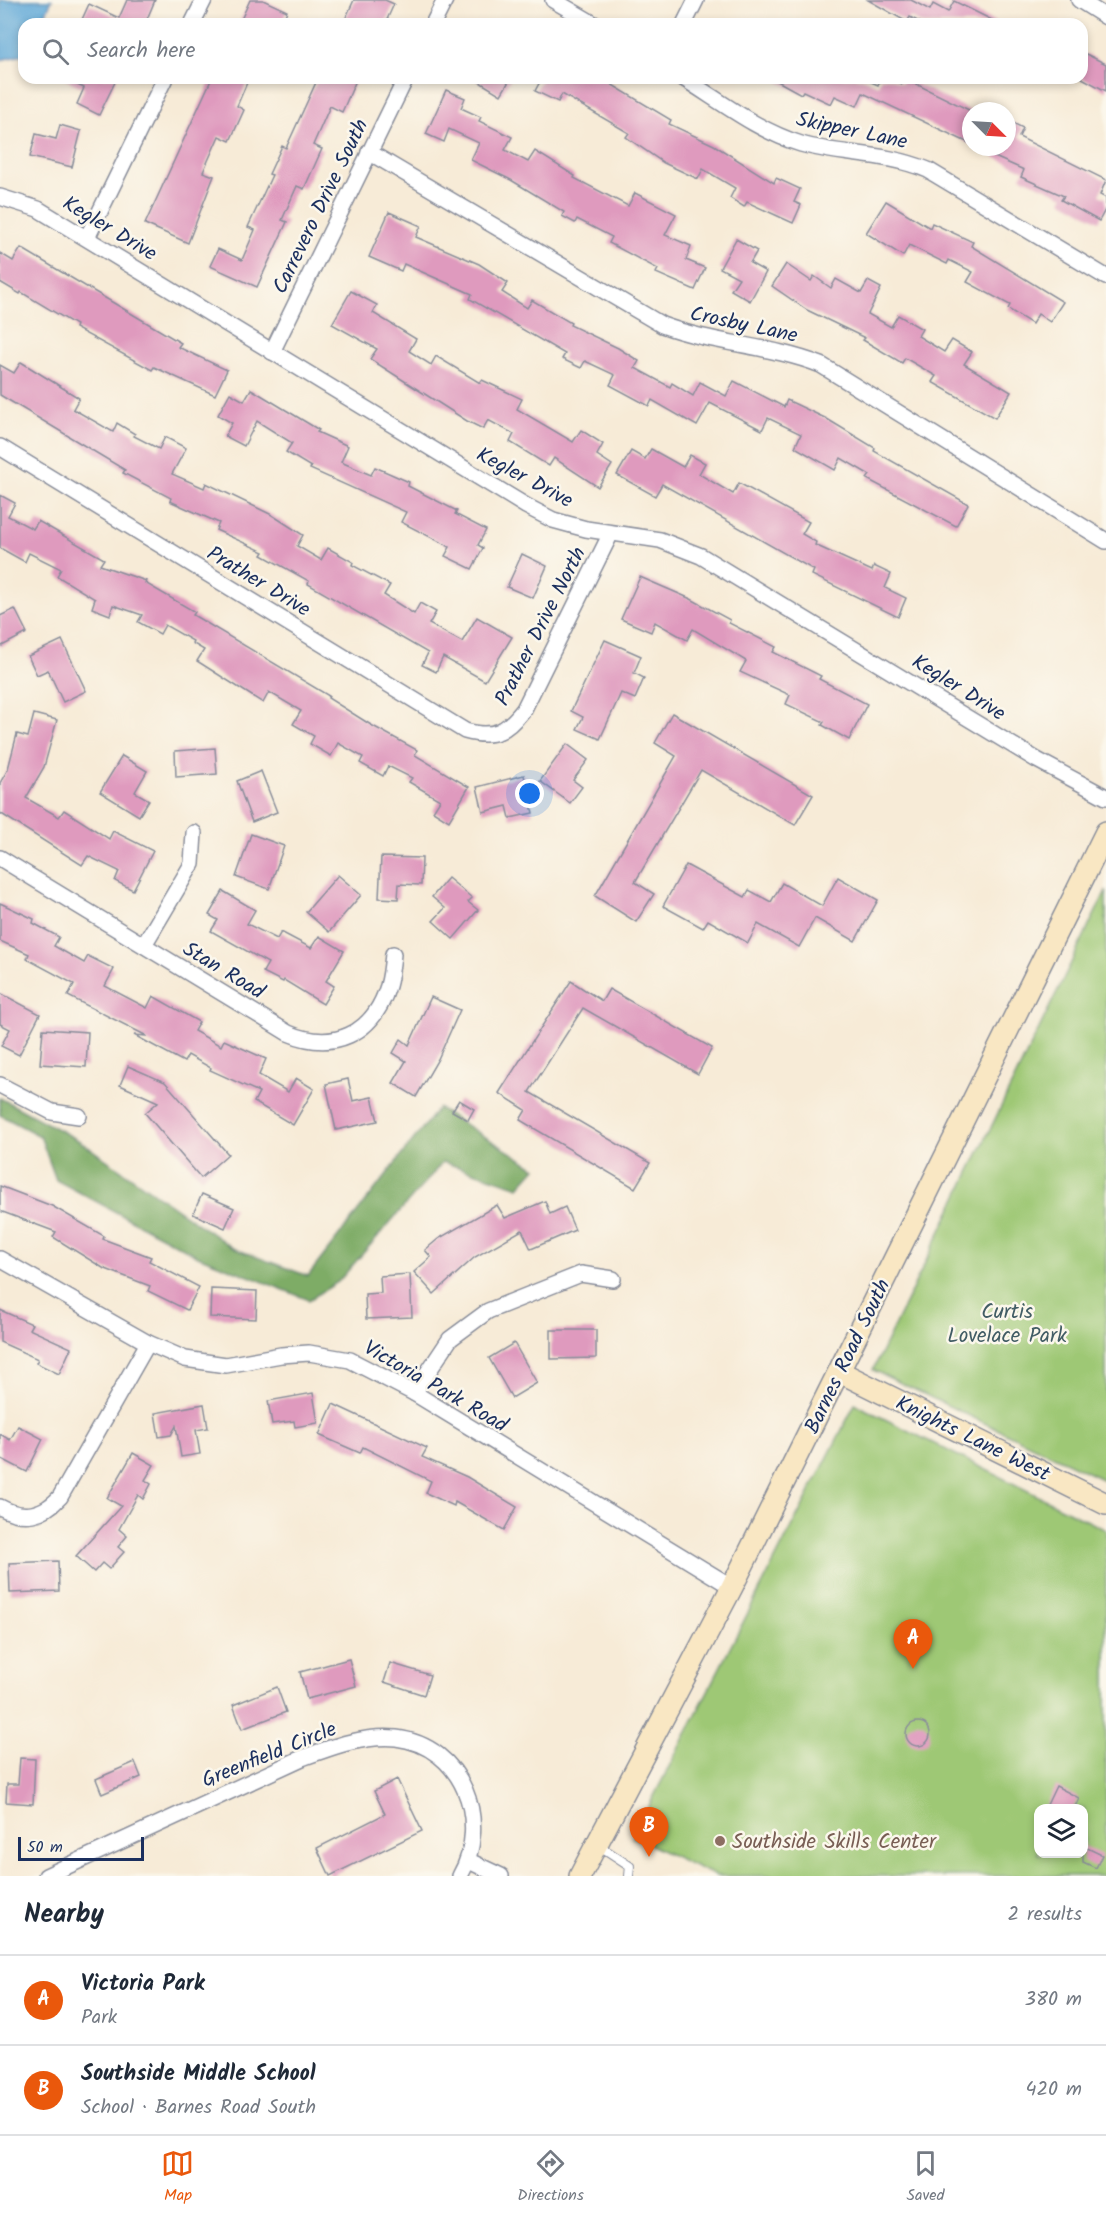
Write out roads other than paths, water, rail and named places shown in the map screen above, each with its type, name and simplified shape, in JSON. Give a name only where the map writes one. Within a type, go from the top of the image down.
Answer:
[{"type":"street","points":[[195,18],[204,0]]},
{"type":"street","points":[[436,18],[445,0]]},
{"type":"street","points":[[554,0],[584,18]]},
{"type":"street","points":[[687,18],[696,0]]},
{"type":"street","points":[[1079,0],[1106,17]]},
{"type":"street","points":[[87,238],[162,84]]},
{"type":"street","name":"Carrevero Drive South","points":[[272,352],[403,84]]},
{"type":"street","name":"Skipper Lane","points":[[693,84],[761,126],[798,143],[821,149],[902,159],[928,170],[1106,278]]},
{"type":"street","name":"Crosby Lane","points":[[369,152],[662,325],[708,339],[783,353],[821,365],[1106,541]]},
{"type":"street","name":"Kegler Drive","points":[[0,197],[38,209],[526,506],[553,520],[611,533],[660,540],[701,556],[1037,760],[1106,797]]},
{"type":"street","name":"Prather Drive","points":[[0,447],[465,731],[483,736],[500,732]]},
{"type":"street","name":"Prather Drive North","points":[[500,732],[514,723],[524,710],[611,533]]},
{"type":"street","points":[[144,945],[192,864],[194,832]]},
{"type":"street","name":"Barnes Road South","points":[[580,1876],[732,1587],[1106,832]]},
{"type":"street","name":"Stan Road","points":[[0,858],[288,1033],[306,1041],[343,1040],[360,1030],[375,1012],[388,987],[393,954]]},
{"type":"street","points":[[0,1084],[52,1112],[79,1116]]},
{"type":"street","name":"Victoria Park Road","points":[[0,1259],[148,1343],[169,1353],[206,1364],[226,1365],[282,1355],[331,1355],[350,1360],[414,1393],[732,1587]]},
{"type":"street","points":[[414,1393],[450,1339],[488,1311],[581,1274],[613,1279]]},
{"type":"street","points":[[0,1507],[26,1515],[38,1514],[55,1503],[148,1343]]},
{"type":"street","name":"Knights Lane West","points":[[840,1372],[1106,1504]]},
{"type":"street","name":"Greenfield Circle","points":[[46,1876],[302,1758],[335,1746],[372,1738],[398,1738],[415,1743],[446,1761],[457,1773],[466,1790],[471,1811],[473,1848],[469,1861]]},
{"type":"street","points":[[460,1876],[469,1861],[501,1876]]},
{"type":"lane","points":[[596,1844],[618,1856],[630,1866],[629,1876]]},
{"type":"water","points":[[0,0],[52,0],[44,18],[18,18],[18,56],[0,60]]},
{"type":"place","name":"Victoria Park","points":[[913,1669]]},
{"type":"place","name":"Southside Skills Center","points":[[720,1841]]},
{"type":"place","name":"Southside Middle School","points":[[649,1857]]},
{"type":"park label","name":"Curtis Lovelace Park","points":[[1007,1323]]}]
